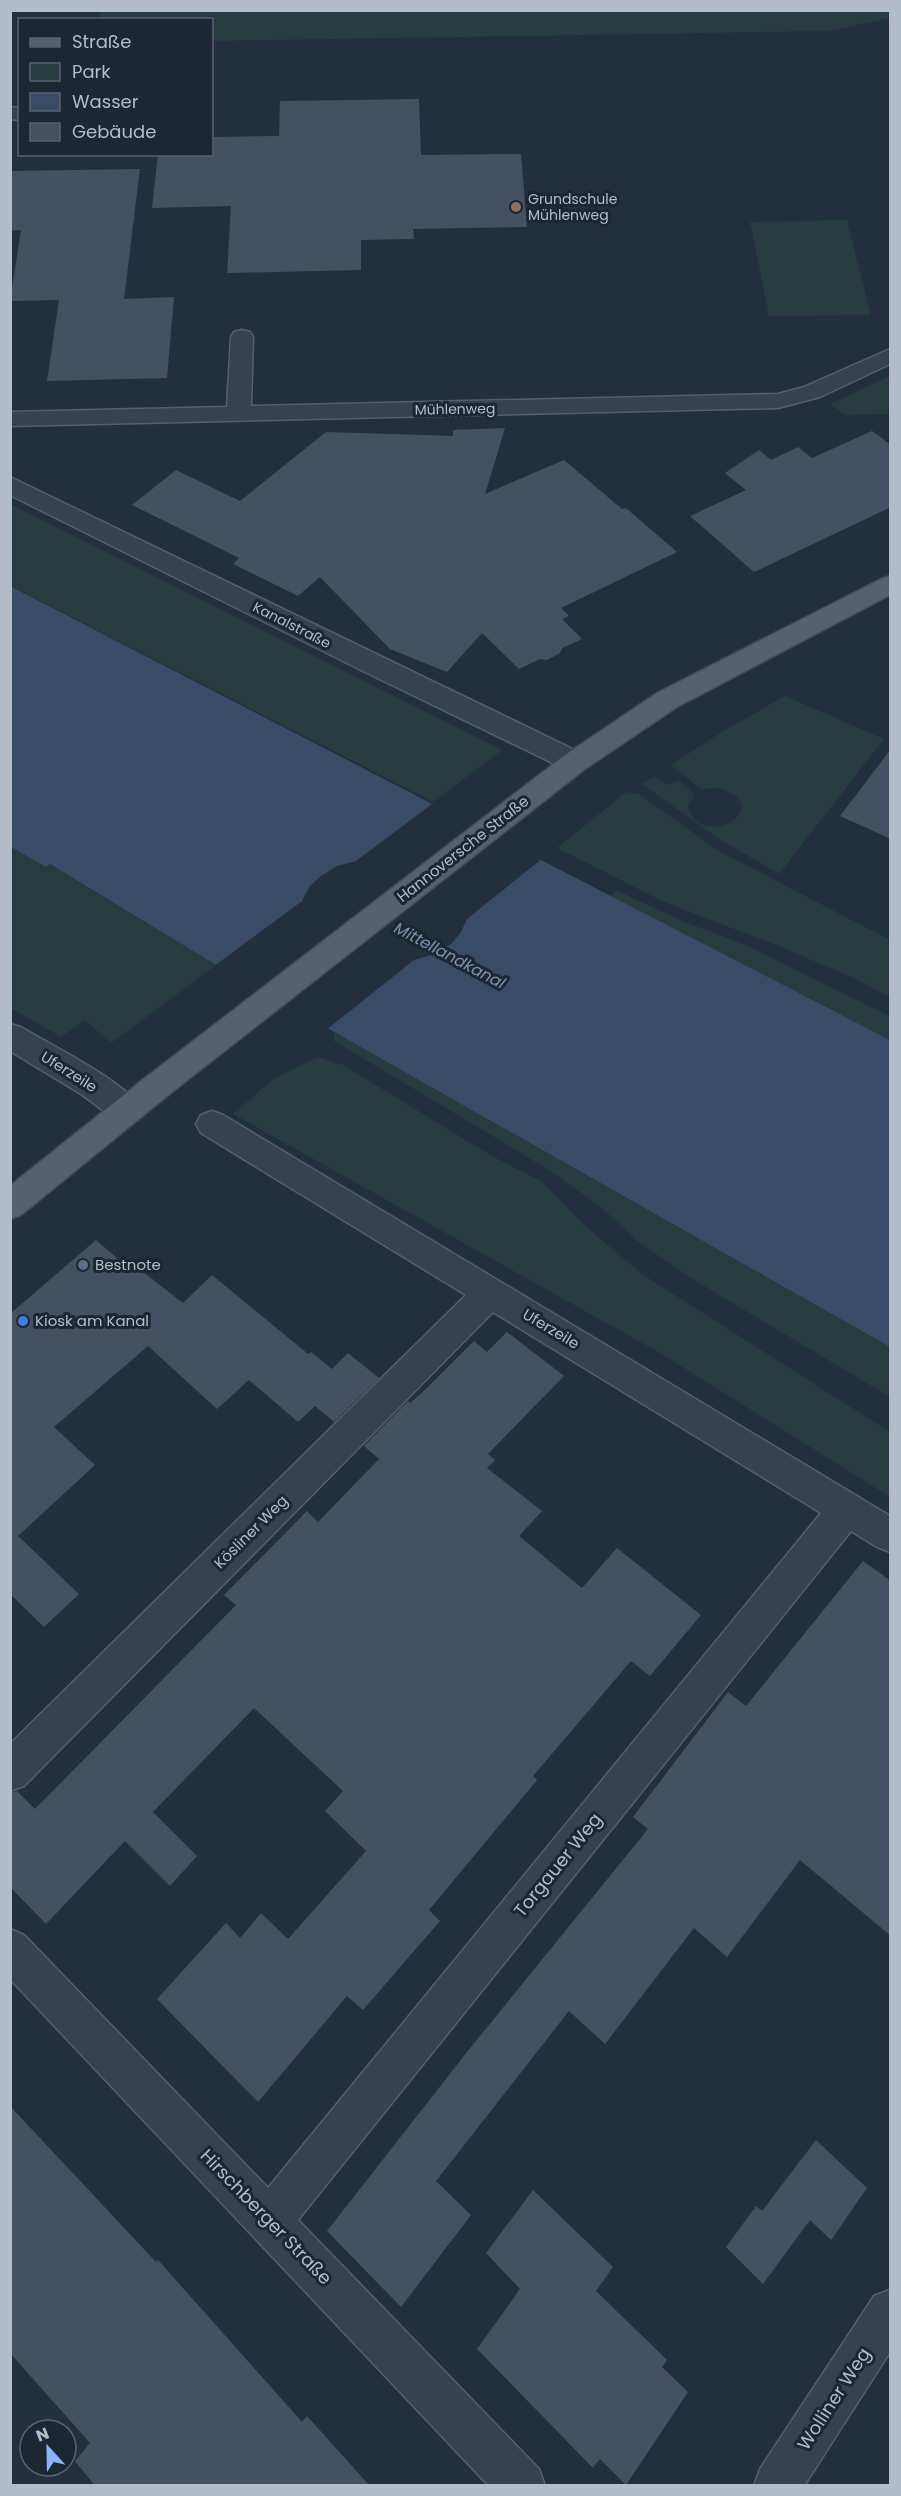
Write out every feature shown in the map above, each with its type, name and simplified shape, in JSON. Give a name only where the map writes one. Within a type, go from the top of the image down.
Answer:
[{"type":"main road","name":"Hannoversche Straße","points":[[10,1205],[220,1038],[575,762],[667,700],[891,585]]},
{"type":"street","points":[[239,414],[242,337]]},
{"type":"street","name":"Mühlenweg","points":[[10,419],[778,401],[812,392],[891,356]]},
{"type":"street","name":"Kanalstraße","points":[[10,485],[354,657],[575,762]]},
{"type":"street","name":"Uferzeile","points":[[10,1036],[92,1085],[127,1111]]},
{"type":"street","name":"Uferzeile","points":[[212,1124],[891,1535]]},
{"type":"street","name":"Kösliner Weg","points":[[10,1772],[491,1292]]},
{"type":"street","name":"Torgauer Weg","points":[[270,2220],[847,1509]]},
{"type":"street","name":"Hirschberger Straße","points":[[10,1949],[522,2486]]},
{"type":"street","name":"Wolliner Weg","points":[[777,2486],[891,2312]]},
{"type":"green space","points":[[102,10],[890,10],[890,18],[829,31],[213,41],[213,18],[98,18]]},
{"type":"green space","points":[[847,220],[871,315],[769,316],[750,222]]},
{"type":"green space","points":[[890,376],[890,414],[845,415],[830,404]]},
{"type":"green space","points":[[10,504],[502,750],[433,802],[11,586]]},
{"type":"green space","points":[[785,696],[884,739],[779,874],[716,837],[642,784],[655,776],[668,785],[678,780],[694,794],[688,806],[695,819],[705,825],[717,826],[728,823],[737,817],[741,809],[739,800],[723,790],[712,788],[702,790],[671,765],[725,730]]},
{"type":"green space","points":[[626,792],[639,794],[717,850],[890,940],[890,997],[856,979],[781,947],[664,902],[557,848]]},
{"type":"green space","points":[[11,847],[46,867],[50,864],[216,965],[111,1043],[85,1020],[61,1037],[11,1008]]},
{"type":"green space","points":[[616,890],[682,921],[741,943],[890,1016],[890,1040],[610,897]]},
{"type":"green space","points":[[334,1032],[890,1347],[890,1397],[691,1278],[637,1241],[602,1208],[549,1170],[334,1041]]},
{"type":"green space","points":[[317,1057],[343,1065],[492,1156],[541,1181],[584,1225],[642,1274],[890,1432],[890,1497],[660,1353],[233,1114],[273,1079]]},
{"type":"water","name":"Mittellandkanal","points":[[10,586],[890,1040],[890,1347],[216,965],[50,864],[46,867],[11,847]]},
{"type":"pier","points":[[436,801],[543,858],[467,919],[461,932],[451,944],[435,954],[414,960],[325,1031],[213,967],[302,901],[309,887],[321,876],[337,866],[356,861]]},
{"type":"building","points":[[419,99],[421,155],[521,154],[527,227],[413,229],[414,239],[361,240],[361,270],[227,273],[231,206],[152,208],[158,156],[213,156],[213,137],[279,136],[280,101]]},
{"type":"building","points":[[140,169],[124,299],[174,297],[167,378],[47,381],[59,300],[10,301],[21,230],[10,231],[10,171]]},
{"type":"building","points":[[505,428],[485,494],[564,460],[622,509],[626,508],[677,552],[561,608],[569,616],[562,619],[582,639],[562,648],[560,653],[547,660],[540,659],[519,669],[482,633],[447,672],[390,649],[320,577],[298,596],[233,564],[239,558],[132,505],[176,470],[240,501],[326,432],[453,436],[453,430]]},
{"type":"building","points":[[872,431],[891,445],[891,507],[754,572],[690,516],[746,490],[725,473],[759,450],[771,460],[798,447],[812,458]]},
{"type":"building","points":[[891,749],[891,839],[840,816]]},
{"type":"building","points":[[96,1240],[125,1265],[130,1262],[183,1303],[212,1275],[308,1354],[311,1352],[332,1369],[348,1353],[379,1378],[334,1422],[315,1406],[298,1422],[249,1380],[217,1409],[148,1346],[54,1427],[95,1465],[18,1536],[79,1594],[44,1627],[10,1594],[10,1314]]},
{"type":"building","points":[[507,1332],[564,1376],[488,1454],[495,1460],[487,1468],[542,1511],[519,1536],[582,1588],[617,1548],[701,1615],[650,1676],[631,1661],[533,1776],[537,1780],[429,1910],[440,1921],[363,2010],[347,1996],[258,2102],[157,1999],[226,1923],[240,1938],[261,1913],[288,1939],[366,1851],[325,1811],[343,1791],[254,1708],[153,1812],[197,1856],[170,1886],[125,1841],[46,1924],[10,1887],[10,1793],[17,1791],[35,1809],[236,1605],[224,1595],[307,1511],[318,1522],[379,1459],[364,1446],[408,1401],[410,1403],[426,1389],[474,1341],[487,1352]]},
{"type":"building","points":[[863,1561],[891,1581],[891,1936],[800,1860],[727,1957],[694,1928],[605,2044],[569,2011],[436,2181],[471,2215],[401,2307],[327,2231],[467,2052],[648,1829],[633,1817],[728,1692],[746,1706]]},
{"type":"building","points":[[10,2106],[156,2262],[158,2260],[302,2422],[307,2416],[370,2486],[95,2486],[78,2465],[78,2457],[90,2443],[78,2430],[78,2418],[68,2418],[10,2353]]},
{"type":"building","points":[[816,2140],[867,2188],[831,2240],[810,2220],[763,2284],[726,2247],[756,2206],[762,2211]]},
{"type":"building","points":[[533,2190],[613,2267],[596,2291],[667,2360],[662,2367],[688,2392],[626,2485],[600,2459],[593,2468],[477,2349],[520,2289],[486,2253]]},
{"type":"place","name":"Grundschule Mühlenweg","points":[[516,207]]},
{"type":"place","name":"Bestnote","points":[[83,1265]]},
{"type":"place","name":"Kiosk am Kanal","points":[[23,1321]]}]
